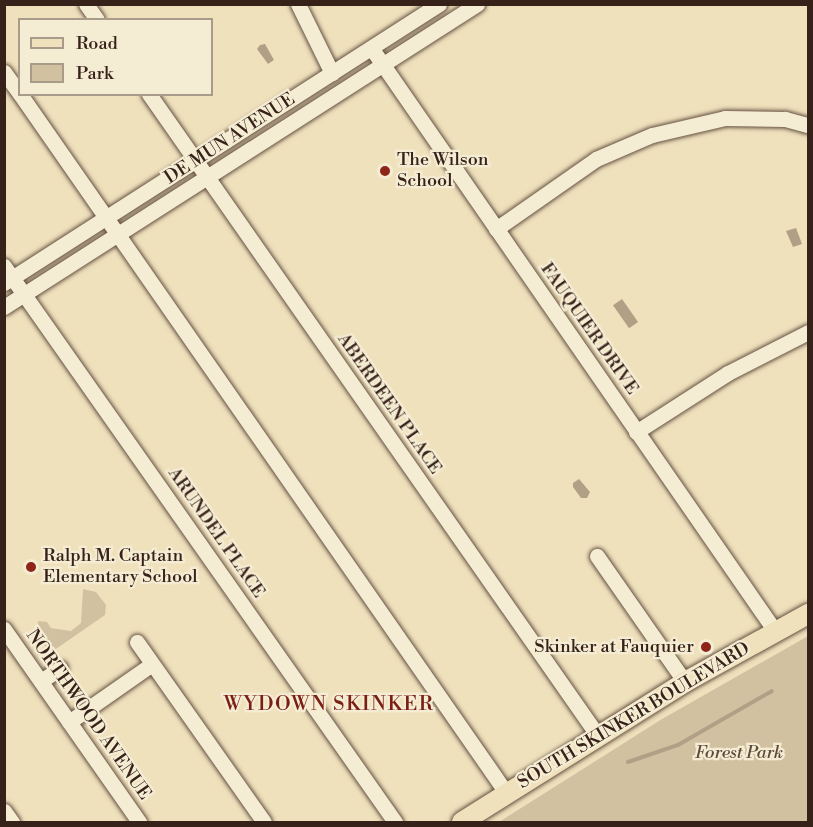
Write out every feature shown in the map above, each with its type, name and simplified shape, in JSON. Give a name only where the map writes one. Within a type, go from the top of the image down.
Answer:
[{"type":"main road","name":"SOUTH SKINKER BOULEVARD","points":[[462,822],[685,682],[808,614]]},
{"type":"street","points":[[86,4],[95,18]]},
{"type":"street","points":[[298,4],[332,73]]},
{"type":"street","name":"DE MUN AVENUE","points":[[7,276],[195,161],[439,4]]},
{"type":"street","name":"DE MUN AVENUE","points":[[4,307],[477,4]]},
{"type":"street","name":"FAUQUIER DRIVE","points":[[372,49],[775,631]]},
{"type":"street","points":[[4,72],[18,91]]},
{"type":"street","points":[[21,96],[507,794]]},
{"type":"street","name":"ABERDEEN PLACE","points":[[150,96],[598,736]]},
{"type":"street","points":[[496,229],[596,159],[652,135],[725,118],[785,119],[808,125]]},
{"type":"street","name":"ARUNDEL PLACE","points":[[7,276],[24,294],[395,822]]},
{"type":"street","points":[[636,432],[728,374],[808,332]]},
{"type":"street","points":[[597,556],[685,682]]},
{"type":"street","name":"NORTHWOOD AVENUE","points":[[4,629],[139,822]]},
{"type":"street","points":[[136,642],[264,822]]},
{"type":"street","points":[[69,722],[152,664]]},
{"type":"street","points":[[41,681],[60,668]]},
{"type":"street","points":[[4,811],[12,822]]},
{"type":"green space","points":[[83,589],[96,592],[106,605],[105,615],[50,653],[38,637],[38,621],[47,622],[51,628],[71,631],[81,623]]},
{"type":"green space","name":"Forest Park","points":[[808,636],[808,822],[499,822],[662,719]]},
{"type":"shaded area","points":[[265,44],[274,60],[268,64],[257,49],[260,45]]},
{"type":"shaded area","points":[[796,228],[802,244],[793,247],[786,231]]},
{"type":"shaded area","points":[[622,299],[638,322],[629,328],[613,305]]},
{"type":"shaded area","points":[[579,479],[590,492],[587,498],[581,498],[573,487],[573,483]]},
{"type":"waterway","points":[[628,762],[678,745],[772,691]]},
{"type":"place","name":"The Wilson School","points":[[385,171]]},
{"type":"place","name":"Ralph M. Captain Elementary School","points":[[31,567]]},
{"type":"place","name":"Skinker at Fauquier","points":[[706,647]]},
{"type":"district","name":"WYDOWN SKINKER","points":[[329,704]]}]
